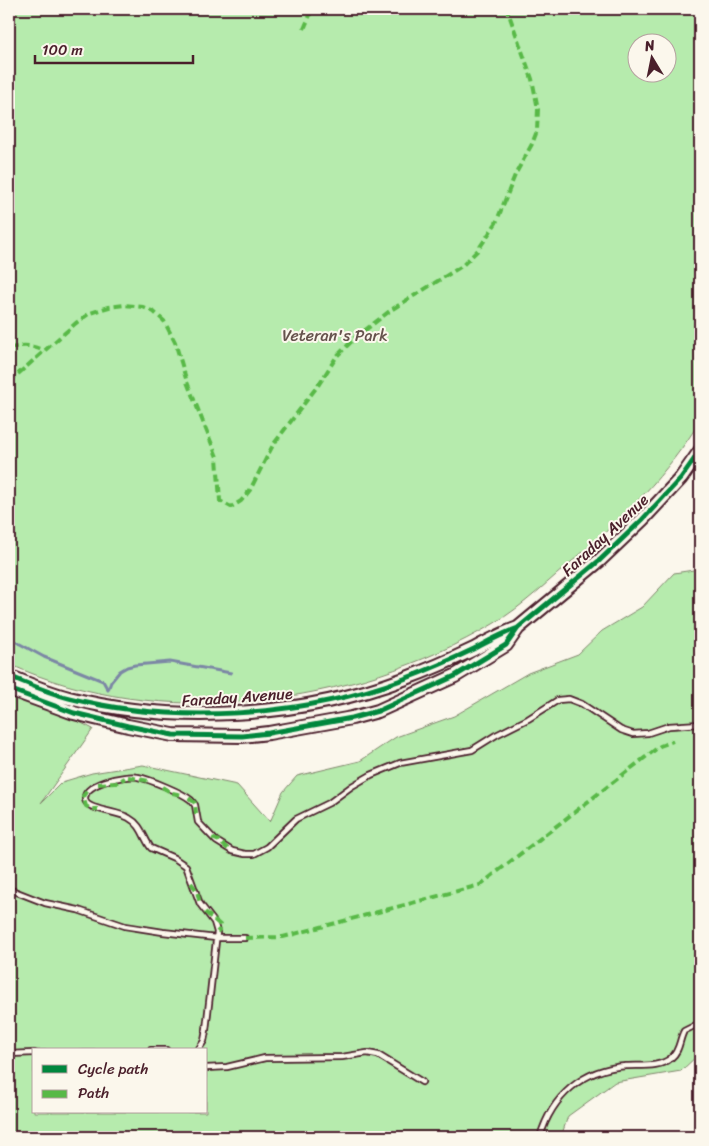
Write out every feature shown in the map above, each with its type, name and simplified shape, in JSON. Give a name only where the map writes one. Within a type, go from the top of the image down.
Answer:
[{"type":"main road","name":"Faraday Avenue","points":[[9,689],[74,713],[173,735],[242,736],[269,733],[352,718],[378,711],[455,676],[506,645],[518,628],[600,560],[642,520],[681,478],[700,451]]},
{"type":"main road","name":"Faraday Avenue","points":[[9,676],[69,698],[151,713],[204,714],[267,710],[364,692],[404,679],[441,664],[500,634],[518,628]]},
{"type":"lane","points":[[199,1048],[204,1041],[206,1030],[216,938],[215,926],[200,904],[186,866],[174,858],[151,848],[143,831],[132,820],[116,812],[89,805],[85,796],[90,789],[99,784],[133,776],[149,781],[191,800],[199,824],[220,844],[232,851],[250,854],[265,849],[296,819],[329,803],[371,775],[400,763],[472,750],[558,700],[569,700],[582,704],[617,728],[633,734],[648,733],[675,726],[700,724]]},
{"type":"lane","points":[[9,889],[45,903],[78,910],[125,926],[216,938],[245,938]]},
{"type":"lane","points":[[540,1137],[551,1110],[579,1080],[610,1068],[666,1062],[675,1054],[684,1031],[700,1023]]},
{"type":"lane","points":[[9,1054],[32,1053]]},
{"type":"lane","points":[[208,1068],[227,1067],[266,1058],[342,1057],[367,1053],[378,1055],[422,1082]]},
{"type":"green space","name":"Veteran's Park","points":[[9,9],[700,9],[700,421],[674,459],[644,494],[612,527],[526,601],[504,617],[438,652],[379,675],[318,691],[255,701],[191,703],[128,698],[67,685],[9,664]]},
{"type":"green space","points":[[700,569],[700,1053],[681,1071],[615,1082],[568,1116],[561,1137],[9,1137],[9,685],[93,729],[41,803],[62,782],[92,773],[143,765],[237,785],[270,822],[283,792],[297,776],[360,761],[396,737],[454,716],[528,673],[578,654],[602,631],[642,607],[674,573]]},
{"type":"waterway","points":[[9,638],[44,657],[103,681],[108,690]]},
{"type":"waterway","points":[[108,690],[111,682],[120,671],[135,665],[170,662],[231,673]]},
{"type":"marked path","points":[[304,29],[310,15],[310,9]]},
{"type":"marked path","points":[[9,382],[90,313],[124,305],[143,307],[154,312],[164,321],[175,342],[187,382],[217,457],[220,501],[231,507],[241,501],[250,490],[273,445],[319,384],[337,356],[355,338],[391,310],[462,266],[478,250],[496,223],[515,175],[537,131],[538,109],[532,79],[507,9]]},
{"type":"marked path","points":[[9,349],[27,346],[44,351]]},
{"type":"marked path","points":[[245,938],[283,937],[480,885],[660,746],[673,741]]},
{"type":"marked path","points":[[128,777],[149,781]]},
{"type":"marked path","points":[[98,784],[116,783],[125,778]]},
{"type":"marked path","points":[[162,787],[172,793],[183,795]]},
{"type":"marked path","points":[[87,791],[83,796],[86,806],[91,809],[98,809]]},
{"type":"marked path","points":[[189,798],[195,803],[196,814]]},
{"type":"marked path","points":[[212,838],[228,849]]},
{"type":"marked path","points":[[191,883],[197,891],[200,904]]},
{"type":"marked path","points":[[205,912],[220,925],[220,929],[217,932]]},
{"type":"cycle path","points":[[9,689],[74,713],[173,735],[242,736],[269,733],[352,718],[378,711],[455,676],[506,645],[518,628],[600,560],[642,520],[681,478],[700,451]]},
{"type":"cycle path","points":[[9,676],[69,698],[152,712],[195,714],[281,709],[324,702],[365,692],[404,679],[448,661],[518,628]]}]
